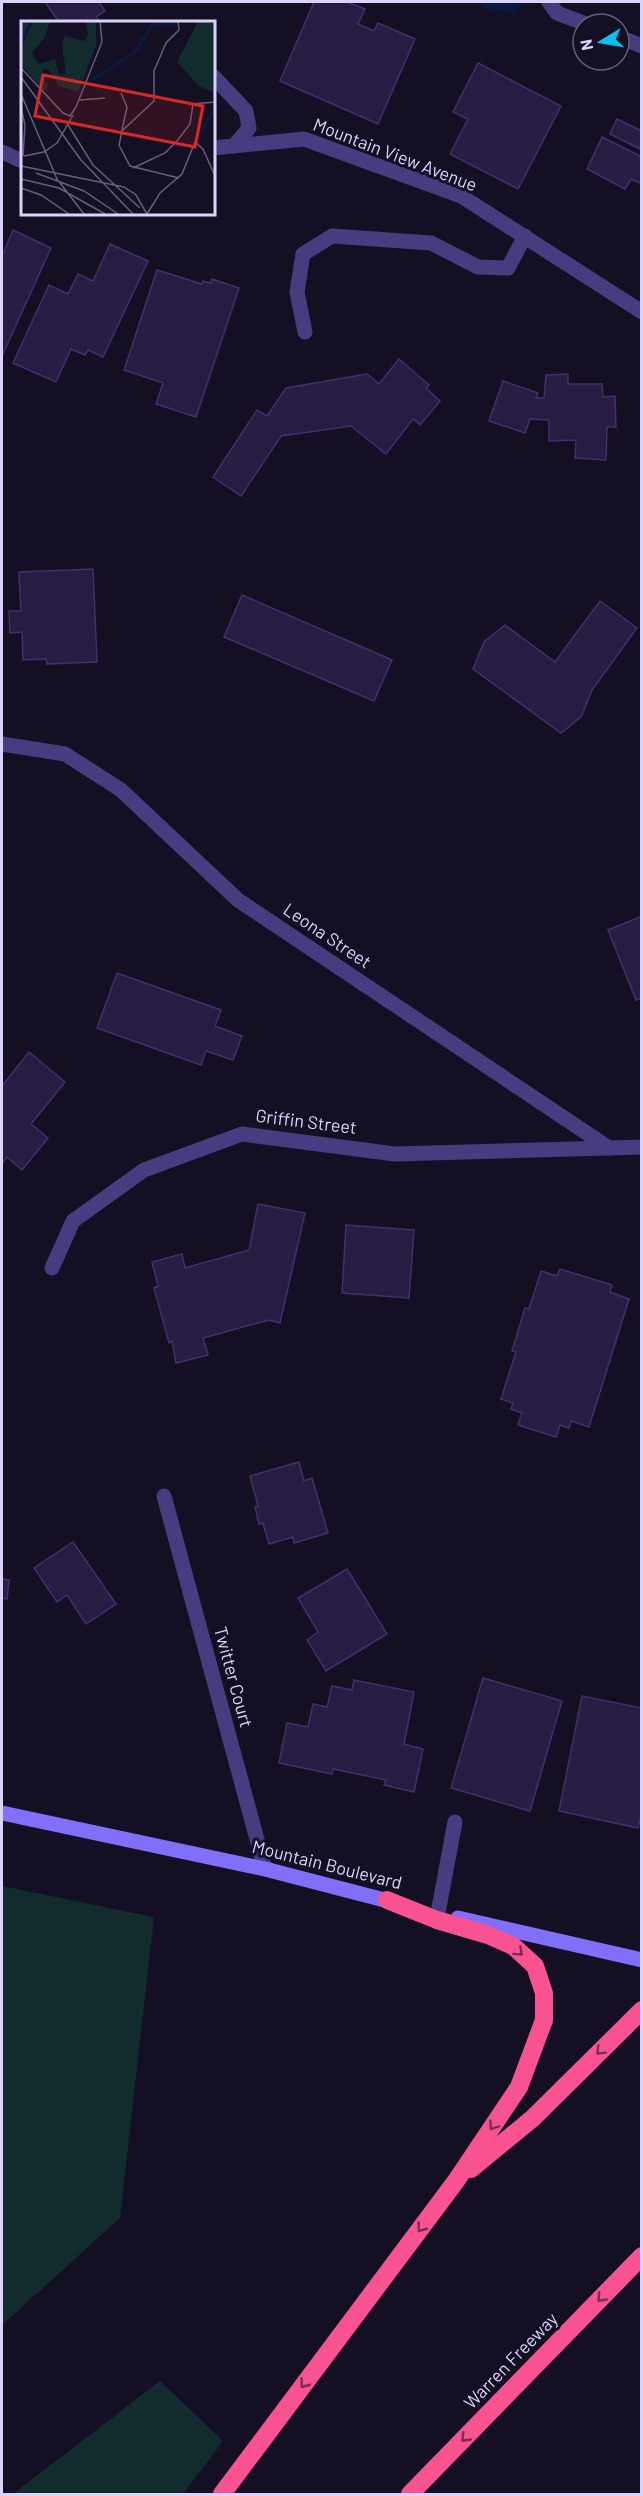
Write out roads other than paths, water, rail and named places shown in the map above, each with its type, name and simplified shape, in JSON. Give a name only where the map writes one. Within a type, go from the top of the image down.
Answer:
[{"type":"highway","points":[[222,2494],[456,2181],[519,2087],[544,2020],[544,1993],[535,1966],[513,1946],[387,1900]]},
{"type":"highway","points":[[456,2181],[533,2118],[642,2010]]},
{"type":"highway","name":"Warren Freeway","points":[[410,2494],[642,2256]]},
{"type":"street","points":[[549,2],[557,13],[571,18]]},
{"type":"street","points":[[214,77],[246,111],[249,128],[234,147]]},
{"type":"street","name":"Mountain View Avenue","points":[[214,148],[304,139],[461,196],[642,312]]},
{"type":"street","points":[[2,152],[21,161]]},
{"type":"street","points":[[305,332],[297,292],[303,254],[332,236],[431,243],[478,267],[508,268],[525,236]]},
{"type":"street","name":"Leona Street","points":[[2,744],[65,754],[121,790],[238,900],[609,1148]]},
{"type":"street","name":"Griffin Street","points":[[52,1268],[73,1221],[144,1170],[242,1134],[395,1154],[609,1148]]},
{"type":"street","points":[[609,1148],[642,1147]]},
{"type":"street","name":"Twitter Court","points":[[164,1496],[265,1869]]},
{"type":"street","name":"Mountain Boulevard","points":[[2,1813],[265,1869],[438,1913],[642,1960]]},
{"type":"street","points":[[438,1913],[455,1822]]},
{"type":"waterway","points":[[487,2],[514,8]]}]
